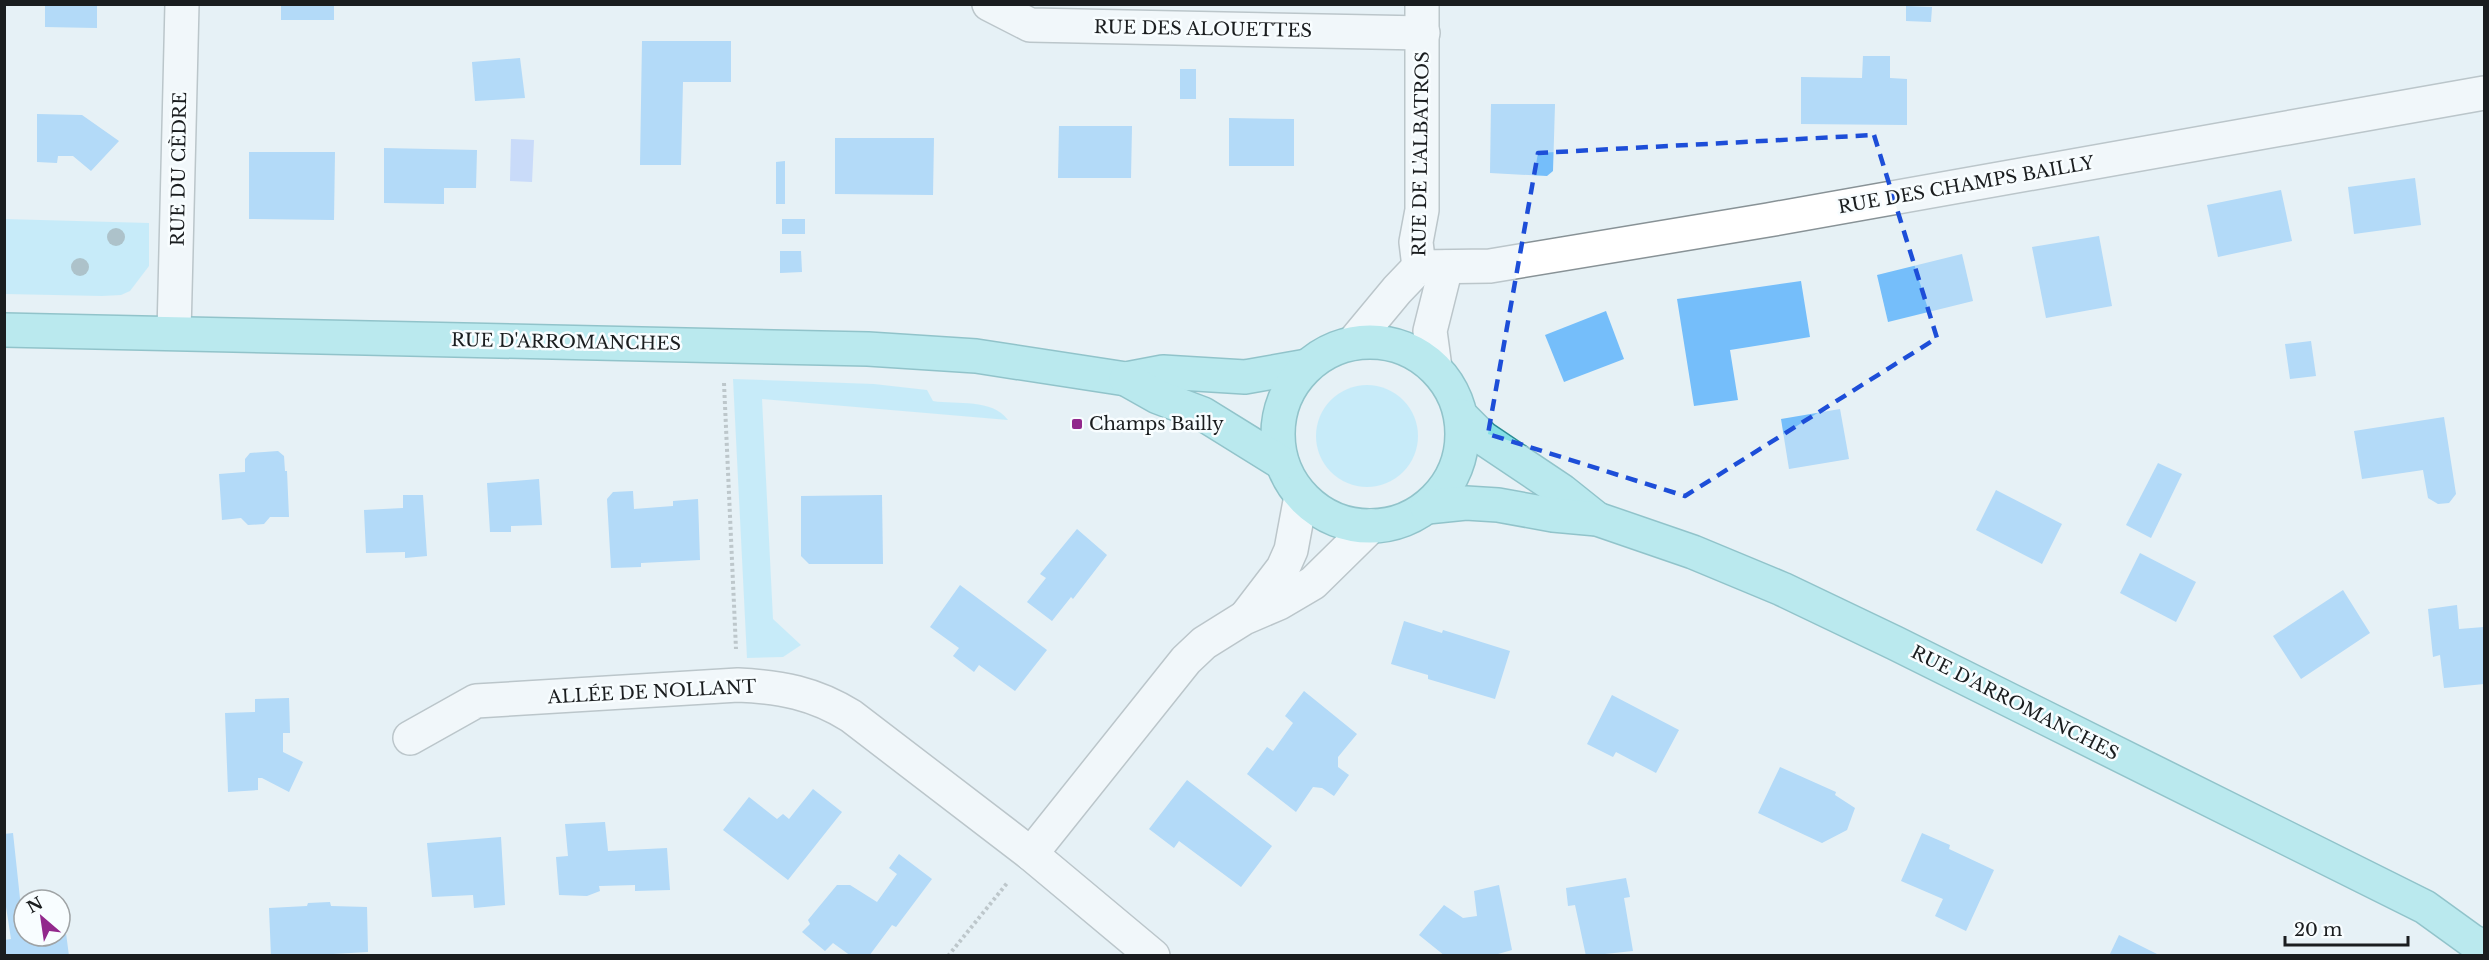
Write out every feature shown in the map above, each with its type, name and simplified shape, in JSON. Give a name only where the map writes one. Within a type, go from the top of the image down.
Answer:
[{"type":"main road","name":"RUE D'ARROMANCHES","points":[[4,330],[868,349],[976,356],[1126,379],[1162,372],[1245,377],[1308,366]]},
{"type":"main road","points":[[1353,343],[1389,343],[1406,348],[1436,368],[1456,398],[1461,416],[1462,450],[1450,482],[1427,507],[1410,517],[1390,524],[1352,525],[1333,519],[1316,509],[1301,496],[1282,463],[1278,436],[1281,411],[1291,386],[1308,366],[1336,348],[1353,343]]},
{"type":"main road","name":"RUE D'ARROMANCHES","points":[[1126,379],[1158,397],[1203,414],[1282,463]]},
{"type":"main road","name":"RUE D'ARROMANCHES","points":[[1461,416],[1483,438],[1562,490],[1597,519]]},
{"type":"main road","name":"RUE D'ARROMANCHES","points":[[1427,507],[1466,503],[1498,505],[1553,515],[1597,519],[1693,552],[1782,589],[2425,907],[2484,947]]},
{"type":"main road","name":"RUE D'ARROMANCHES","points":[[2425,907],[2484,922]]},
{"type":"street","name":"RUE DU CÈDRE","points":[[174,333],[182,4]]},
{"type":"street","name":"RUE DES ALOUETTES","points":[[988,4],[1030,25],[1422,19]]},
{"type":"street","name":"RUE DE L'ALBATROS","points":[[1422,19],[1422,210],[1416,242],[1432,267]]},
{"type":"street","name":"RUE DES CHAMPS BAILLY","points":[[1432,267],[1490,266],[1756,222],[2484,93]]},
{"type":"street","points":[[1353,343],[1390,297],[1432,267]]},
{"type":"street","points":[[1432,267],[1430,331],[1436,368]]},
{"type":"street","points":[[1244,618],[1283,568],[1291,550],[1301,496]]},
{"type":"street","points":[[1031,854],[1186,660],[1204,643],[1244,618],[1279,603],[1313,584],[1371,526]]},
{"type":"street","name":"ALLÉE DE NOLLANT","points":[[410,738],[476,701],[738,685],[772,687],[827,702],[850,716],[1031,854],[1153,956]]},
{"type":"path","points":[[724,375],[738,685]]},
{"type":"path","points":[[948,956],[1031,854]]},
{"type":"highlighted area","points":[[1874,135],[1937,338],[1685,496],[1488,434],[1538,153]]},
{"type":"shaded area","points":[[511,139],[534,140],[532,182],[510,181]]},
{"type":"shaded area","points":[[5,219],[149,223],[149,266],[130,291],[121,295],[5,294]]},
{"type":"shaded area","points":[[733,379],[874,384],[927,390],[933,401],[984,405],[1001,413],[1008,420],[762,399],[773,619],[801,645],[783,657],[747,658]]},
{"type":"shaded area","points":[[1367,385],[1396,393],[1410,407],[1418,436],[1410,465],[1396,479],[1367,487],[1338,479],[1324,465],[1316,436],[1324,407],[1338,393]]},
{"type":"building","points":[[45,4],[97,4],[97,28],[45,27]]},
{"type":"building","points":[[281,4],[334,4],[334,20],[281,20]]},
{"type":"building","points":[[1906,6],[1932,7],[1931,22],[1906,21]]},
{"type":"building","points":[[642,41],[731,41],[731,82],[683,82],[681,165],[640,165]]},
{"type":"building","points":[[1863,56],[1890,56],[1890,78],[1907,79],[1907,125],[1801,124],[1801,77],[1862,78]]},
{"type":"building","points":[[520,58],[525,98],[475,101],[472,62]]},
{"type":"building","points":[[1180,69],[1196,69],[1196,99],[1180,99]]},
{"type":"building","points":[[1491,104],[1555,104],[1553,171],[1547,176],[1490,173]]},
{"type":"building","points":[[37,114],[82,115],[119,141],[91,171],[73,156],[58,156],[57,163],[37,162]]},
{"type":"building","points":[[1229,118],[1294,119],[1294,166],[1229,166]]},
{"type":"building","points":[[1059,126],[1132,126],[1131,178],[1058,178]]},
{"type":"building","points":[[835,138],[934,138],[933,195],[835,194]]},
{"type":"building","points":[[384,148],[477,150],[476,188],[444,188],[444,204],[384,203]]},
{"type":"building","points":[[249,152],[335,152],[334,220],[249,219]]},
{"type":"building","points":[[785,161],[785,204],[776,204],[776,162]]},
{"type":"building","points":[[2415,178],[2421,225],[2354,234],[2348,187]]},
{"type":"building","points":[[2281,190],[2292,241],[2218,257],[2207,205]]},
{"type":"building","points":[[782,219],[805,219],[805,234],[782,234]]},
{"type":"building","points":[[2099,236],[2112,306],[2046,318],[2032,247]]},
{"type":"building","points":[[780,251],[801,251],[802,272],[780,273]]},
{"type":"building","points":[[1962,254],[1973,301],[1888,322],[1877,275]]},
{"type":"building","points":[[1801,281],[1810,337],[1730,350],[1738,400],[1694,406],[1677,299]]},
{"type":"building","points":[[1606,311],[1624,359],[1564,382],[1545,335]]},
{"type":"building","points":[[2311,341],[2316,376],[2290,379],[2285,344]]},
{"type":"building","points":[[1840,409],[1849,459],[1789,469],[1781,419]]},
{"type":"building","points":[[2444,417],[2456,494],[2449,503],[2438,504],[2428,498],[2423,470],[2362,479],[2354,431]]},
{"type":"building","points":[[278,451],[284,456],[285,471],[287,471],[289,517],[270,517],[264,524],[248,525],[241,518],[222,520],[219,474],[245,472],[245,459],[250,453]]},
{"type":"building","points":[[2158,463],[2182,474],[2151,538],[2126,525]]},
{"type":"building","points":[[539,479],[542,525],[511,526],[511,532],[490,532],[487,483]]},
{"type":"building","points":[[1996,490],[2062,524],[2042,564],[1976,530]]},
{"type":"building","points":[[633,491],[634,509],[673,506],[673,501],[698,499],[700,560],[641,563],[641,567],[611,568],[607,499],[613,492]]},
{"type":"building","points":[[403,495],[423,495],[427,556],[405,558],[405,552],[366,553],[364,510],[403,508]]},
{"type":"building","points":[[882,495],[883,564],[809,564],[801,556],[801,496]]},
{"type":"building","points":[[1077,529],[1107,555],[1073,599],[1071,597],[1052,621],[1027,602],[1046,578],[1040,574]]},
{"type":"building","points":[[2140,553],[2196,582],[2176,622],[2120,593]]},
{"type":"building","points":[[960,585],[1047,650],[1015,691],[979,665],[974,672],[953,656],[959,648],[930,627]]},
{"type":"building","points":[[2343,590],[2370,633],[2301,679],[2273,636]]},
{"type":"building","points":[[2457,605],[2459,629],[2484,627],[2484,684],[2444,688],[2440,655],[2433,657],[2428,609]]},
{"type":"building","points":[[1404,621],[1442,633],[1443,630],[1510,651],[1495,699],[1428,679],[1428,675],[1391,664]]},
{"type":"building","points":[[1304,691],[1357,734],[1338,757],[1338,767],[1349,775],[1334,796],[1322,788],[1313,787],[1296,812],[1247,774],[1267,747],[1273,751],[1293,723],[1285,716]]},
{"type":"building","points":[[1612,695],[1679,730],[1656,773],[1616,752],[1613,757],[1587,744]]},
{"type":"building","points":[[289,698],[290,733],[283,733],[283,752],[303,762],[289,792],[258,778],[258,790],[228,792],[225,713],[255,712],[255,699]]},
{"type":"building","points":[[1780,767],[1836,792],[1835,795],[1855,808],[1847,830],[1822,843],[1758,813]]},
{"type":"building","points":[[1187,780],[1272,846],[1241,887],[1179,841],[1174,848],[1149,829]]},
{"type":"building","points":[[813,789],[842,812],[788,880],[723,830],[749,797],[777,819],[783,814],[789,819]]},
{"type":"building","points":[[605,822],[608,851],[667,848],[670,890],[635,891],[635,885],[599,886],[600,891],[587,896],[559,895],[556,857],[568,856],[565,824]]},
{"type":"building","points":[[13,833],[19,888],[12,888],[12,948],[68,948],[69,956],[4,956],[4,940],[11,939],[4,894],[4,834]]},
{"type":"building","points":[[1922,833],[1950,845],[1949,849],[1994,870],[1966,931],[1935,916],[1943,899],[1901,881]]},
{"type":"building","points":[[501,837],[505,905],[474,908],[473,895],[432,897],[427,843]]},
{"type":"building","points":[[899,854],[932,879],[896,927],[892,925],[869,956],[851,956],[833,943],[825,951],[802,932],[810,924],[808,920],[837,885],[850,885],[877,902],[897,874],[889,868]]},
{"type":"building","points":[[1626,878],[1630,897],[1624,898],[1633,951],[1586,956],[1575,905],[1568,906],[1566,888]]},
{"type":"building","points":[[1499,885],[1512,950],[1491,956],[1445,956],[1419,935],[1444,905],[1463,918],[1477,916],[1474,891]]},
{"type":"building","points":[[330,902],[331,906],[367,907],[368,952],[333,954],[332,956],[271,956],[269,908]]},
{"type":"building","points":[[2119,935],[2161,956],[2109,956]]},
{"type":"place","name":"Champs Bailly","points":[[1077,424]]}]
